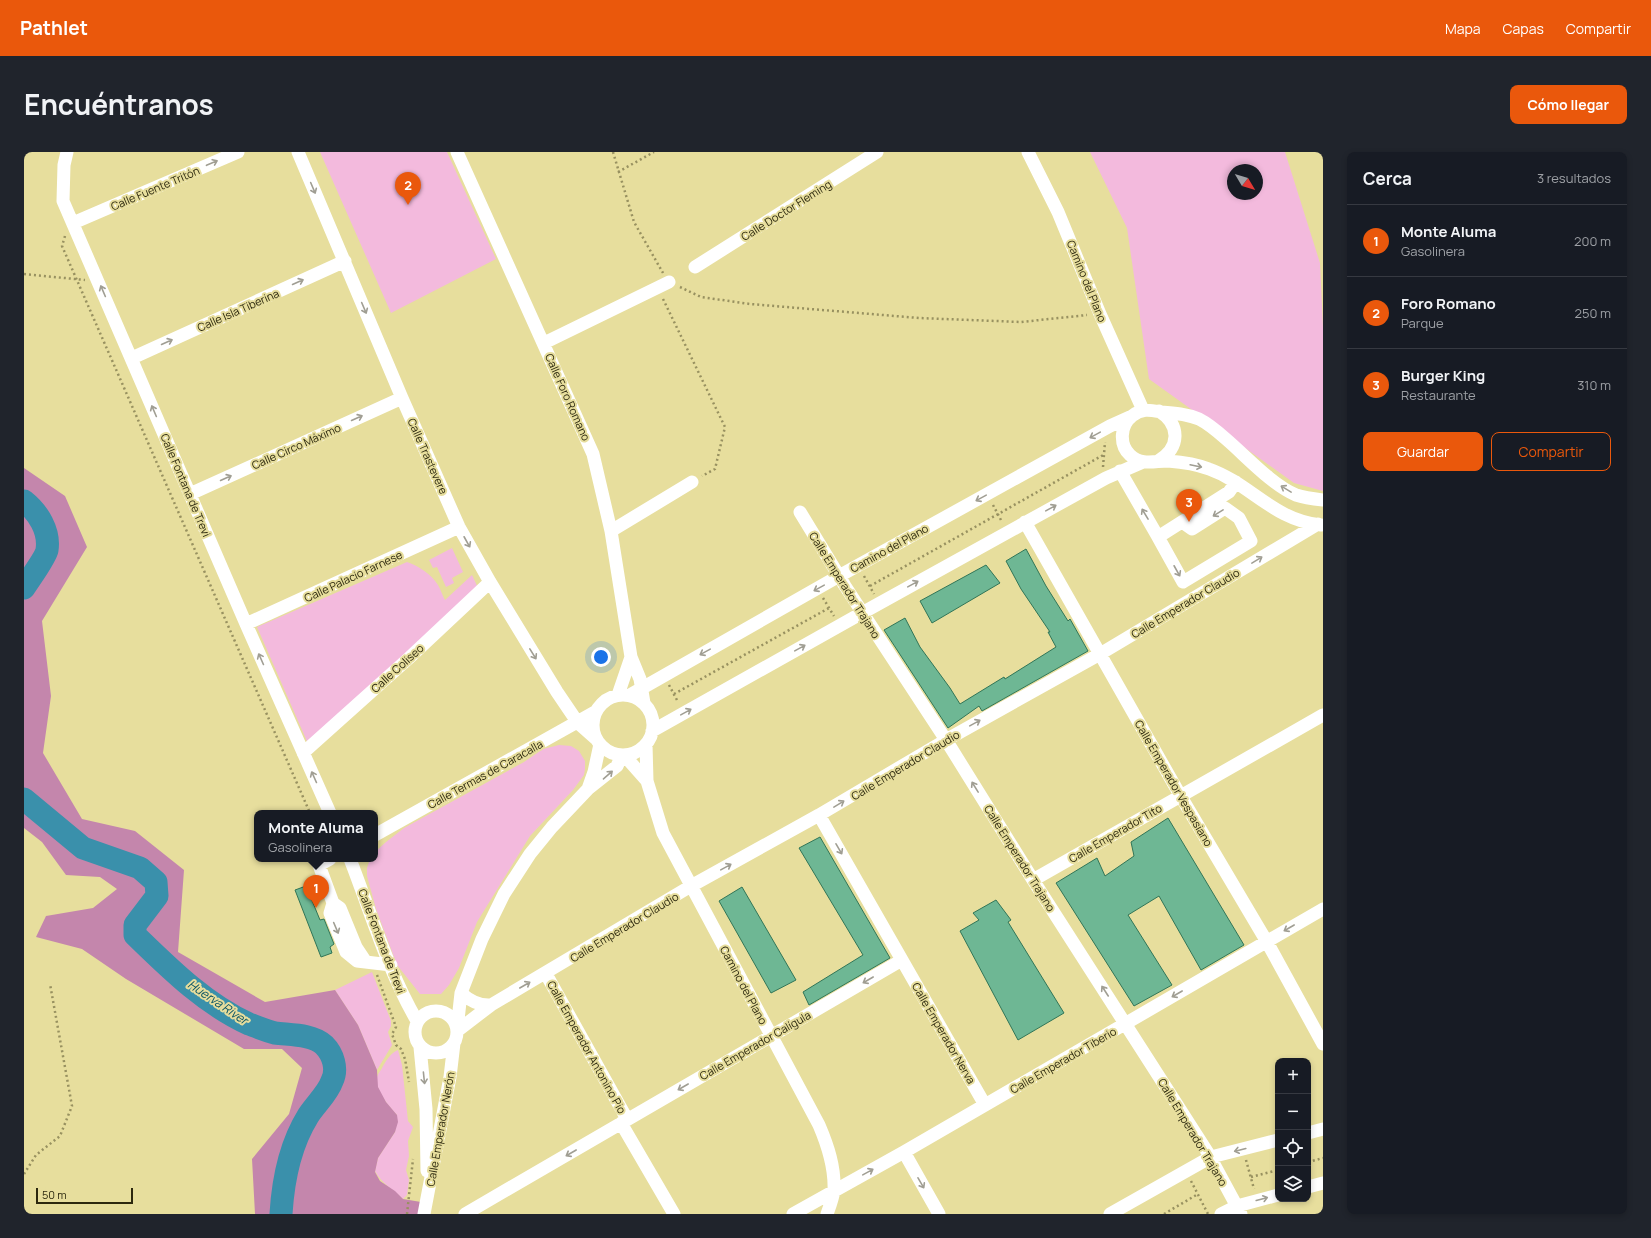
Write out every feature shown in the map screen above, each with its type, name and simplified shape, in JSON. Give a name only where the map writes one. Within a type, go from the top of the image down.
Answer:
[{"type":"street","name":"Calle Fontana de Trevi","points":[[67,152],[64,165],[63,201],[246,624],[329,810]]},
{"type":"street","name":"Calle Fuente Tritón","points":[[73,223],[238,152]]},
{"type":"street","name":"Calle Trastevere","points":[[298,152],[402,398],[459,527],[529,648],[578,723],[598,742]]},
{"type":"street","name":"Calle Foro Romano","points":[[457,152],[593,454],[611,531],[631,657],[642,688],[644,703]]},
{"type":"street","name":"Calle Doctor Fleming","points":[[695,267],[877,152]]},
{"type":"street","name":"Camino del Plano","points":[[1028,152],[1058,212],[1100,314],[1143,410]]},
{"type":"street","name":"Calle Isla Tiberina","points":[[132,358],[345,261]]},
{"type":"street","points":[[544,343],[663,285]]},
{"type":"street","name":"Calle Circo Máximo","points":[[190,494],[402,398]]},
{"type":"street","points":[[1143,462],[1129,454],[1124,448],[1122,440],[1124,428],[1130,417],[1143,410],[1180,414],[1199,419],[1214,428],[1283,488],[1297,495],[1323,500]]},
{"type":"street","points":[[1158,461],[1172,450],[1175,441],[1175,432],[1172,423],[1166,416],[1159,412]]},
{"type":"street","name":"Camino del Plano","points":[[624,695],[642,688],[858,565],[1105,429],[1130,417]]},
{"type":"street","points":[[652,731],[1025,522],[1106,478],[1143,462],[1158,461],[1181,463],[1208,468],[1236,482],[1281,513],[1297,519],[1320,524]]},
{"type":"street","points":[[1120,471],[1183,582],[1251,541],[1239,518],[1225,508],[1192,529],[1182,522]]},
{"type":"street","points":[[611,531],[692,482]]},
{"type":"street","points":[[1158,537],[1230,492],[1236,482]]},
{"type":"street","name":"Calle Emperador Trajano","points":[[800,512],[862,613],[946,740],[1033,880],[1211,1157],[1239,1210]]},
{"type":"street","name":"Calle Emperador Vespasiano","points":[[1025,522],[1323,1044]]},
{"type":"street","name":"Calle Emperador Claudio","points":[[457,1030],[491,1005],[546,974],[692,886],[819,815],[946,740],[1100,654],[1320,524]]},
{"type":"street","name":"Calle Palacio Farnese","points":[[246,624],[459,527]]},
{"type":"street","name":"Calle Coliseo","points":[[303,753],[409,658],[490,582]]},
{"type":"street","name":"Calle Foro Romano","points":[[624,695],[631,657]]},
{"type":"street","points":[[588,789],[594,772],[598,742],[593,726],[595,712],[605,700],[624,695],[644,703],[651,713],[652,731],[646,744],[636,752],[623,755],[610,752],[598,742]]},
{"type":"street","name":"Calle Termas de Caracalla","points":[[378,833],[578,723],[595,712]]},
{"type":"street","name":"Calle Emperador Tito","points":[[1033,880],[1323,714]]},
{"type":"street","name":"Camino del Plano","points":[[646,744],[647,781],[663,833],[828,1144],[832,1164],[834,1191],[827,1214]]},
{"type":"street","points":[[457,1030],[451,1017],[438,1011],[426,1013],[418,1021],[414,1034],[420,1047],[431,1053],[438,1053],[450,1048],[454,1043],[457,1030],[461,993],[482,939],[504,894],[542,839],[588,789],[617,766],[623,755]]},
{"type":"street","name":"Camino del Plano","points":[[623,755],[647,781]]},
{"type":"street","points":[[819,815],[902,960]]},
{"type":"street","points":[[324,862],[318,865],[333,903],[340,908],[356,947],[369,963],[391,965]]},
{"type":"street","name":"Calle Fontana de Trevi","points":[[351,862],[406,1002],[418,1021]]},
{"type":"street","name":"Calle Emperador Tiberio","points":[[801,1212],[834,1191],[1126,1024],[1323,909]]},
{"type":"street","name":"Calle Emperador Calígula","points":[[465,1214],[485,1209],[624,1122],[902,960]]},
{"type":"street","name":"Calle Emperador Nerva","points":[[902,960],[985,1105]]},
{"type":"street","name":"Calle Emperador Antonino Pio","points":[[546,974],[674,1214]]},
{"type":"street","points":[[461,993],[474,1002],[491,1005]]},
{"type":"street","points":[[438,1011],[461,993]]},
{"type":"street","name":"Calle Emperador Nerón","points":[[424,1214],[450,1077],[454,1043]]},
{"type":"street","points":[[420,1047],[426,1109],[428,1195]]},
{"type":"street","points":[[1311,1132],[1323,1129]]},
{"type":"street","points":[[1110,1214],[1211,1157],[1275,1141]]},
{"type":"street","points":[[904,1152],[939,1214]]},
{"type":"street","points":[[1311,1186],[1323,1183]]},
{"type":"street","points":[[1221,1214],[1239,1210],[1257,1201],[1275,1196]]},
{"type":"path","points":[[613,152],[634,222],[725,427],[715,469],[692,482]]},
{"type":"path","points":[[618,172],[654,152]]},
{"type":"path","points":[[62,230],[65,236],[62,246],[309,810]]},
{"type":"path","points":[[24,274],[99,282]]},
{"type":"path","points":[[663,285],[701,297],[750,304],[919,318],[1021,322],[1100,314]]},
{"type":"path","points":[[1105,429],[1105,454],[1102,470],[1106,478]]},
{"type":"path","points":[[870,586],[1105,454]]},
{"type":"path","points":[[987,494],[1008,532]]},
{"type":"path","points":[[858,565],[879,603]]},
{"type":"path","points":[[818,588],[839,626]]},
{"type":"path","points":[[674,694],[829,608]]},
{"type":"path","points":[[664,675],[684,713]]},
{"type":"path","points":[[369,963],[396,1027],[392,1034],[396,1045],[401,1049],[405,1059],[410,1086]]},
{"type":"path","points":[[24,1174],[36,1156],[60,1136],[72,1106],[50,984]]},
{"type":"path","points":[[1244,1149],[1257,1201]]},
{"type":"path","points":[[407,1214],[413,1154]]},
{"type":"path","points":[[1311,1161],[1323,1158]]},
{"type":"path","points":[[1251,1177],[1275,1171]]},
{"type":"path","points":[[1186,1172],[1208,1214]]},
{"type":"path","points":[[1164,1214],[1198,1194]]},
{"type":"shaded area","points":[[320,152],[447,152],[496,259],[391,313]]},
{"type":"shaded area","points":[[1090,152],[1285,152],[1320,263],[1323,328],[1323,491],[1294,483],[1149,379],[1127,228]]},
{"type":"shaded area","points":[[24,468],[65,496],[87,547],[42,621],[51,696],[43,753],[82,819],[135,831],[184,870],[178,952],[265,1002],[335,990],[358,1025],[377,1070],[378,1087],[386,1102],[397,1115],[398,1122],[395,1132],[378,1158],[375,1172],[380,1181],[395,1191],[403,1199],[427,1203],[424,1214],[255,1214],[252,1159],[289,1114],[302,1068],[282,1049],[244,1049],[126,979],[82,949],[36,937],[46,916],[93,908],[117,889],[100,877],[66,875],[42,842],[24,828]]},
{"type":"shaded area","points":[[452,548],[463,572],[452,578],[454,583],[446,587],[437,567],[433,568],[429,560]]},
{"type":"shaded area","points":[[407,562],[420,568],[432,577],[438,585],[445,600],[472,575],[479,590],[309,746],[257,627]]},
{"type":"shaded area","points":[[559,745],[571,746],[579,751],[585,761],[584,775],[573,790],[530,836],[477,922],[459,968],[449,985],[441,994],[420,994],[397,965],[376,909],[367,876],[369,862],[378,862],[378,849],[404,828],[524,762],[543,749]]},
{"type":"shaded area","points":[[372,972],[391,1021],[391,1026],[388,1032],[392,1045],[377,1070],[358,1025],[335,990]]},
{"type":"shaded area","points":[[398,1050],[402,1065],[408,1121],[413,1127],[408,1141],[409,1156],[406,1170],[409,1180],[407,1195],[403,1199],[384,1183],[375,1171],[378,1158],[395,1132],[397,1115],[380,1092],[377,1077],[388,1059]]},
{"type":"building","points":[[1026,549],[1046,586],[1068,621],[1070,619],[1088,651],[982,711],[979,706],[948,728],[884,630],[905,618],[920,647],[960,704],[1004,677],[1005,679],[1056,647],[1048,632],[1050,632],[1021,589],[1006,561]]},
{"type":"building","points":[[986,565],[1000,583],[932,623],[920,601]]},
{"type":"building","points":[[1168,818],[1244,945],[1201,970],[1159,896],[1128,915],[1172,985],[1134,1006],[1056,883],[1097,858],[1105,876],[1134,856],[1131,842]]},
{"type":"building","points":[[820,837],[890,958],[809,1005],[803,992],[863,955],[799,848]]},
{"type":"building","points":[[306,886],[320,920],[324,919],[334,944],[330,947],[332,953],[321,957],[295,890]]},
{"type":"building","points":[[742,887],[796,980],[771,993],[719,901]]},
{"type":"building","points":[[996,900],[1011,920],[1008,922],[1064,1013],[1018,1040],[960,931],[979,920],[973,913]]},
{"type":"waterway","name":"Huerva River","points":[[24,501],[42,522],[47,536],[47,550],[44,558],[24,588]]},
{"type":"waterway","name":"Huerva River","points":[[24,799],[83,848],[140,868],[156,882],[157,896],[135,925],[135,935],[188,984],[217,1006],[249,1024],[275,1033],[307,1037],[319,1041],[330,1053],[334,1062],[334,1076],[328,1090],[308,1116],[296,1139],[288,1164],[281,1214]]},
{"type":"place","name":"Foro Romano","points":[[408,205]]},
{"type":"place","name":"Burger King","points":[[1189,522]]},
{"type":"place","name":"Monte Aluma","points":[[316,908]]}]
